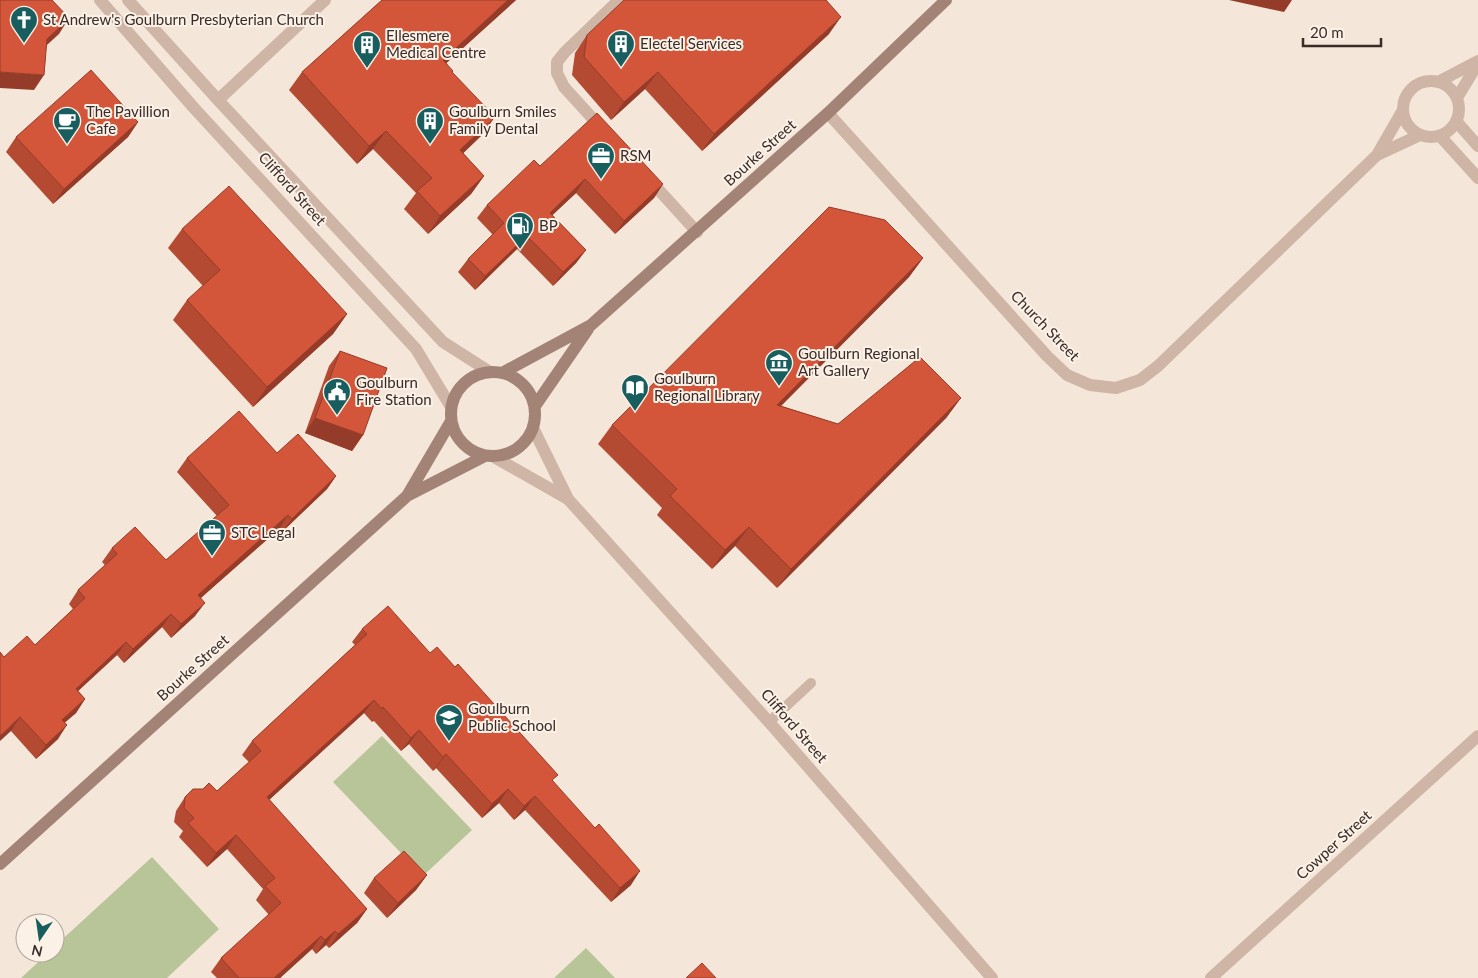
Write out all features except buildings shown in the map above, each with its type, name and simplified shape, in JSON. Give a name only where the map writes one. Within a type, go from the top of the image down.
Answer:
[{"type":"main road","name":"Bourke Street","points":[[535,406],[591,325],[828,113],[946,0]]},
{"type":"main road","name":"Bourke Street","points":[[496,372],[591,325]]},
{"type":"main road","points":[[496,372],[514,377],[524,384],[535,406],[536,421],[531,435],[522,446],[509,454],[489,456],[473,451],[462,444],[455,433],[451,421],[451,407],[456,394],[464,383],[476,375],[496,372]]},
{"type":"main road","name":"Bourke Street","points":[[407,496],[451,421]]},
{"type":"main road","name":"Bourke Street","points":[[0,864],[407,496],[489,456]]},
{"type":"street","name":"Clifford Street","points":[[100,0],[194,108],[416,349],[451,407]]},
{"type":"street","name":"Clifford Street","points":[[128,0],[215,97],[442,342],[496,372]]},
{"type":"street","points":[[194,108],[215,97],[325,0]]},
{"type":"street","points":[[610,137],[564,88],[557,73],[557,62],[619,0]]},
{"type":"street","points":[[1438,82],[1449,88],[1457,98],[1459,110],[1456,121],[1449,130],[1440,136],[1420,135],[1406,123],[1403,110],[1405,98],[1413,87],[1424,82],[1438,82],[1478,62]]},
{"type":"street","points":[[1457,98],[1478,62]]},
{"type":"street","name":"Church Street","points":[[828,113],[1047,356],[1067,375],[1090,385],[1116,388],[1140,380],[1158,366],[1377,155],[1403,110]]},
{"type":"street","points":[[1456,121],[1478,146]]},
{"type":"street","name":"Church Street","points":[[1377,155],[1420,135]]},
{"type":"street","points":[[1440,136],[1478,178]]},
{"type":"street","points":[[236,152],[252,137]]},
{"type":"street","points":[[642,172],[697,232]]},
{"type":"street","name":"Clifford Street","points":[[533,428],[568,499],[769,722],[992,978]]},
{"type":"street","name":"Clifford Street","points":[[489,456],[568,499]]},
{"type":"street","name":"Cowper Street","points":[[1211,978],[1478,736]]},
{"type":"lane","points":[[769,722],[811,683]]},
{"type":"green space","points":[[382,736],[472,830],[423,876],[333,782]]},
{"type":"green space","points":[[152,857],[219,929],[167,978],[21,978],[37,963],[65,963],[65,937]]},
{"type":"green space","points":[[586,948],[615,978],[554,978]]},
{"type":"place","name":"St Andrew's Goulburn Presbyterian Church","points":[[24,44]]},
{"type":"place","name":"Electel Services","points":[[621,68]]},
{"type":"place","name":"Ellesmere Medical Centre","points":[[367,69]]},
{"type":"place","name":"The Pavillion Cafe","points":[[67,145]]},
{"type":"place","name":"Goulburn Smiles Family Dental","points":[[430,145]]},
{"type":"place","name":"RSM","points":[[601,180]]},
{"type":"place","name":"BP","points":[[520,250]]},
{"type":"place","name":"Goulburn Regional Art Gallery","points":[[779,387]]},
{"type":"place","name":"Goulburn Regional Library","points":[[635,412]]},
{"type":"place","name":"Goulburn Fire Station","points":[[337,416]]},
{"type":"place","name":"STC Legal","points":[[212,557]]},
{"type":"place","name":"Goulburn Public School","points":[[449,742]]}]
